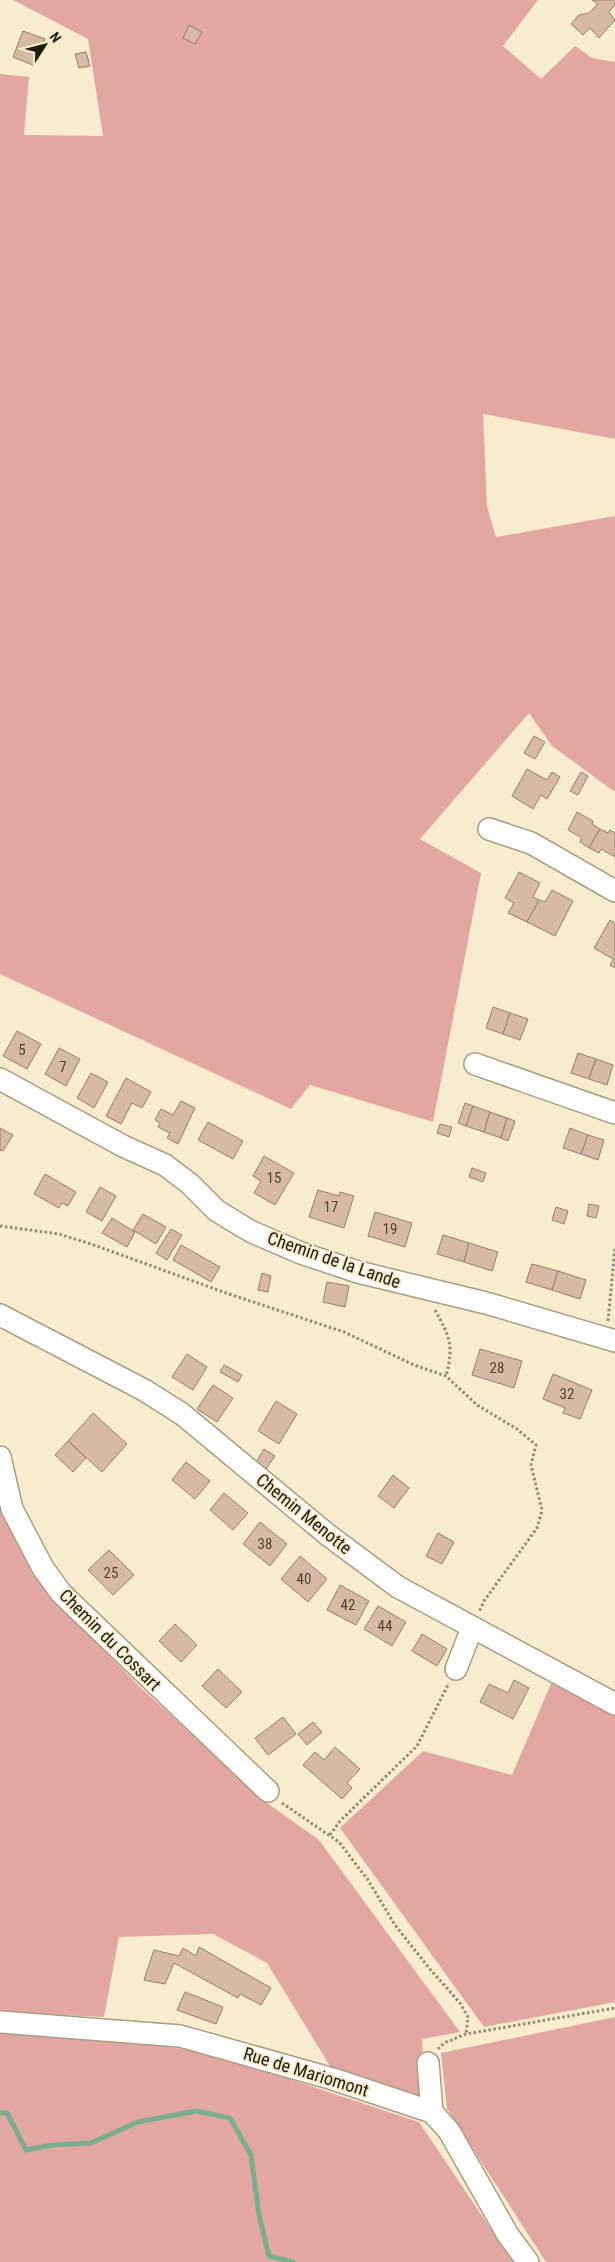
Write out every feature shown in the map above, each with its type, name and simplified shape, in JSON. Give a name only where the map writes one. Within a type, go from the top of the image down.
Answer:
[{"type":"street","points":[[489,829],[531,844],[615,891]]},
{"type":"street","points":[[474,1064],[615,1113]]},
{"type":"street","name":"Chemin de la Lande","points":[[0,1079],[123,1146],[165,1165],[190,1184],[217,1211],[252,1232],[301,1253],[358,1272],[486,1303],[611,1340]]},
{"type":"street","name":"Chemin Menotte","points":[[0,1315],[144,1390],[182,1414],[328,1535],[398,1587],[615,1704]]},
{"type":"street","name":"Chemin du Cossart","points":[[0,1456],[12,1509],[43,1568],[61,1593],[268,1791]]},
{"type":"street","points":[[456,1669],[472,1628]]},
{"type":"street","name":"Rue de Mariomont","points":[[0,2022],[180,2036],[333,2079],[432,2112]]},
{"type":"street","points":[[428,2063],[432,2112],[448,2131],[508,2235],[528,2262]]},
{"type":"path","points":[[0,1226],[59,1234],[247,1301],[344,1332],[414,1365],[446,1376],[477,1405],[517,1429],[536,1445],[531,1465],[542,1510],[537,1528],[484,1601],[472,1628]]},
{"type":"path","points":[[611,1340],[615,1247]]},
{"type":"path","points":[[428,1290],[432,1306],[449,1341],[451,1356],[446,1376]]},
{"type":"path","points":[[330,1835],[340,1822],[417,1746],[456,1669]]},
{"type":"path","points":[[268,1791],[294,1813],[339,1842],[368,1880],[395,1925],[460,2003],[468,2017],[466,2034]]},
{"type":"path","points":[[428,2063],[432,2054],[444,2043],[466,2034],[615,2008]]},
{"type":"shaded area","points":[[13,0],[538,0],[503,46],[541,79],[575,46],[592,58],[615,62],[615,439],[483,414],[487,506],[496,537],[615,516],[615,792],[552,746],[529,713],[420,839],[481,873],[433,1122],[310,1085],[291,1109],[0,974],[0,74],[29,77],[24,135],[103,136],[88,39]]},
{"type":"shaded area","points":[[0,1499],[61,1607],[138,1685],[263,1800],[319,1840],[460,2032],[422,2039],[426,2100],[333,2071],[267,1963],[213,1934],[119,1937],[104,2017],[0,2012]]},
{"type":"shaded area","points":[[553,1679],[615,1713],[615,2002],[484,2027],[340,1828],[423,1751],[512,1775]]},
{"type":"shaded area","points":[[615,2017],[615,2262],[546,2262],[447,2109],[441,2053]]},
{"type":"shaded area","points":[[0,2028],[57,2031],[211,2053],[419,2122],[513,2262],[0,2262]]},
{"type":"building","points":[[592,0],[615,0],[615,5],[609,12],[615,20],[599,38],[590,28],[583,35],[571,24],[579,15],[589,13],[598,4]]},
{"type":"building","points":[[189,25],[202,32],[195,44],[183,38]]},
{"type":"building","points":[[23,31],[45,39],[35,66],[13,57]]},
{"type":"building","points":[[86,52],[90,66],[79,68],[75,54]]},
{"type":"building","points":[[534,736],[545,742],[535,759],[524,753]]},
{"type":"building","points":[[527,769],[547,780],[552,772],[560,777],[547,799],[541,795],[533,809],[512,796]]},
{"type":"building","points":[[581,772],[588,776],[578,795],[570,791]]},
{"type":"building","points":[[577,812],[593,821],[592,824],[600,829],[589,848],[580,842],[582,838],[568,830]]},
{"type":"building","points":[[600,829],[608,833],[610,830],[615,833],[615,857],[601,849],[599,853],[589,848]]},
{"type":"building","points":[[519,872],[540,883],[533,897],[539,900],[527,922],[508,913],[514,903],[505,898]]},
{"type":"building","points":[[552,890],[573,901],[555,936],[527,922],[539,900],[545,902]]},
{"type":"building","points":[[610,920],[615,923],[615,968],[610,965],[613,959],[594,948]]},
{"type":"building","points":[[493,1007],[510,1013],[503,1034],[486,1028]]},
{"type":"building","points":[[510,1013],[528,1019],[520,1040],[503,1034]]},
{"type":"building","points":[[17,1031],[41,1044],[27,1069],[3,1056]]},
{"type":"building","points":[[59,1048],[80,1059],[66,1086],[45,1074]]},
{"type":"building","points":[[578,1053],[596,1059],[589,1079],[571,1073]]},
{"type":"building","points":[[596,1059],[613,1065],[607,1085],[589,1079]]},
{"type":"building","points":[[91,1073],[108,1082],[94,1108],[77,1098]]},
{"type":"building","points":[[126,1078],[151,1092],[142,1108],[132,1103],[121,1124],[106,1116]]},
{"type":"building","points":[[181,1101],[195,1108],[178,1144],[167,1138],[170,1133],[158,1127],[160,1123],[155,1120],[161,1109],[173,1115]]},
{"type":"building","points":[[465,1103],[473,1106],[466,1126],[458,1123]]},
{"type":"building","points":[[473,1106],[490,1112],[484,1132],[466,1126]]},
{"type":"building","points":[[490,1112],[507,1118],[501,1138],[484,1132]]},
{"type":"building","points":[[507,1118],[515,1121],[508,1141],[501,1138]]},
{"type":"building","points":[[208,1122],[243,1141],[233,1159],[198,1140]]},
{"type":"building","points":[[440,1124],[452,1127],[449,1137],[437,1133]]},
{"type":"building","points":[[0,1128],[13,1135],[3,1151],[0,1150]]},
{"type":"building","points":[[570,1128],[588,1135],[581,1154],[563,1148]]},
{"type":"building","points":[[588,1135],[604,1140],[598,1160],[581,1154]]},
{"type":"building","points":[[264,1156],[294,1173],[275,1205],[254,1193],[261,1181],[253,1176]]},
{"type":"building","points":[[472,1168],[486,1173],[483,1182],[469,1177]]},
{"type":"building","points":[[45,1174],[76,1192],[68,1206],[62,1203],[59,1208],[34,1194]]},
{"type":"building","points":[[100,1187],[116,1196],[102,1221],[86,1212]]},
{"type":"building","points":[[318,1190],[339,1196],[340,1192],[354,1196],[344,1228],[309,1217]]},
{"type":"building","points":[[589,1204],[599,1206],[596,1218],[587,1216]]},
{"type":"building","points":[[556,1207],[568,1211],[564,1224],[552,1220]]},
{"type":"building","points":[[375,1212],[412,1223],[405,1247],[368,1236]]},
{"type":"building","points":[[143,1214],[166,1227],[156,1244],[133,1230]]},
{"type":"building","points":[[112,1218],[135,1232],[127,1247],[102,1233]]},
{"type":"building","points":[[171,1229],[182,1235],[167,1260],[156,1253]]},
{"type":"building","points":[[443,1235],[469,1243],[464,1262],[437,1254]]},
{"type":"building","points":[[469,1243],[498,1252],[492,1271],[464,1262]]},
{"type":"building","points":[[181,1245],[220,1267],[211,1282],[173,1260]]},
{"type":"building","points":[[532,1264],[558,1271],[552,1290],[526,1282]]},
{"type":"building","points":[[558,1271],[586,1280],[580,1299],[552,1290]]},
{"type":"building","points":[[262,1273],[271,1276],[268,1292],[258,1290]]},
{"type":"building","points":[[327,1282],[349,1286],[345,1307],[323,1302]]},
{"type":"building","points":[[480,1349],[522,1361],[514,1388],[472,1375]]},
{"type":"building","points":[[187,1354],[207,1367],[193,1390],[172,1377]]},
{"type":"building","points":[[224,1365],[242,1375],[238,1382],[220,1372]]},
{"type":"building","points":[[553,1374],[592,1390],[580,1419],[563,1413],[565,1408],[543,1399]]},
{"type":"building","points":[[213,1385],[233,1398],[217,1422],[197,1409]]},
{"type":"building","points":[[276,1401],[297,1414],[279,1444],[258,1431]]},
{"type":"building","points":[[93,1413],[127,1444],[102,1472],[68,1441]]},
{"type":"building","points":[[68,1441],[86,1458],[73,1472],[55,1455]]},
{"type":"building","points":[[264,1449],[275,1456],[264,1472],[254,1466]]},
{"type":"building","points":[[186,1462],[210,1481],[195,1499],[172,1480]]},
{"type":"building","points":[[393,1475],[409,1488],[394,1508],[378,1496]]},
{"type":"building","points":[[224,1493],[248,1513],[233,1530],[210,1510]]},
{"type":"building","points":[[260,1522],[287,1544],[270,1566],[243,1544]]},
{"type":"building","points":[[438,1533],[454,1542],[442,1564],[426,1556]]},
{"type":"building","points":[[109,1550],[134,1575],[113,1595],[88,1570]]},
{"type":"building","points":[[300,1556],[327,1579],[308,1602],[281,1579]]},
{"type":"building","points":[[340,1585],[369,1601],[356,1625],[327,1610]]},
{"type":"building","points":[[378,1606],[406,1622],[392,1646],[364,1629]]},
{"type":"building","points":[[175,1624],[197,1645],[181,1662],[159,1641]]},
{"type":"building","points":[[422,1634],[447,1649],[437,1666],[412,1651]]},
{"type":"building","points":[[218,1669],[242,1692],[226,1708],[202,1686]]},
{"type":"building","points":[[514,1680],[529,1688],[513,1719],[480,1702],[489,1684],[508,1693]]},
{"type":"building","points":[[283,1717],[296,1734],[268,1755],[255,1738]]},
{"type":"building","points":[[313,1722],[322,1732],[307,1745],[298,1734]]},
{"type":"building","points":[[335,1747],[360,1769],[347,1783],[352,1788],[342,1799],[303,1765],[315,1752],[324,1760]]},
{"type":"building","points":[[199,1947],[271,1988],[261,2005],[240,1994],[238,1998],[174,1963],[165,1984],[144,1980],[154,1950],[179,1956],[183,1948],[196,1956]]},
{"type":"building","points":[[185,1992],[223,2007],[216,2024],[177,2010]]},
{"type":"waterway","points":[[0,2113],[7,2113],[26,2150],[53,2145],[91,2143],[138,2122],[196,2111],[230,2118],[251,2155],[259,2215],[269,2256],[293,2262]]}]
